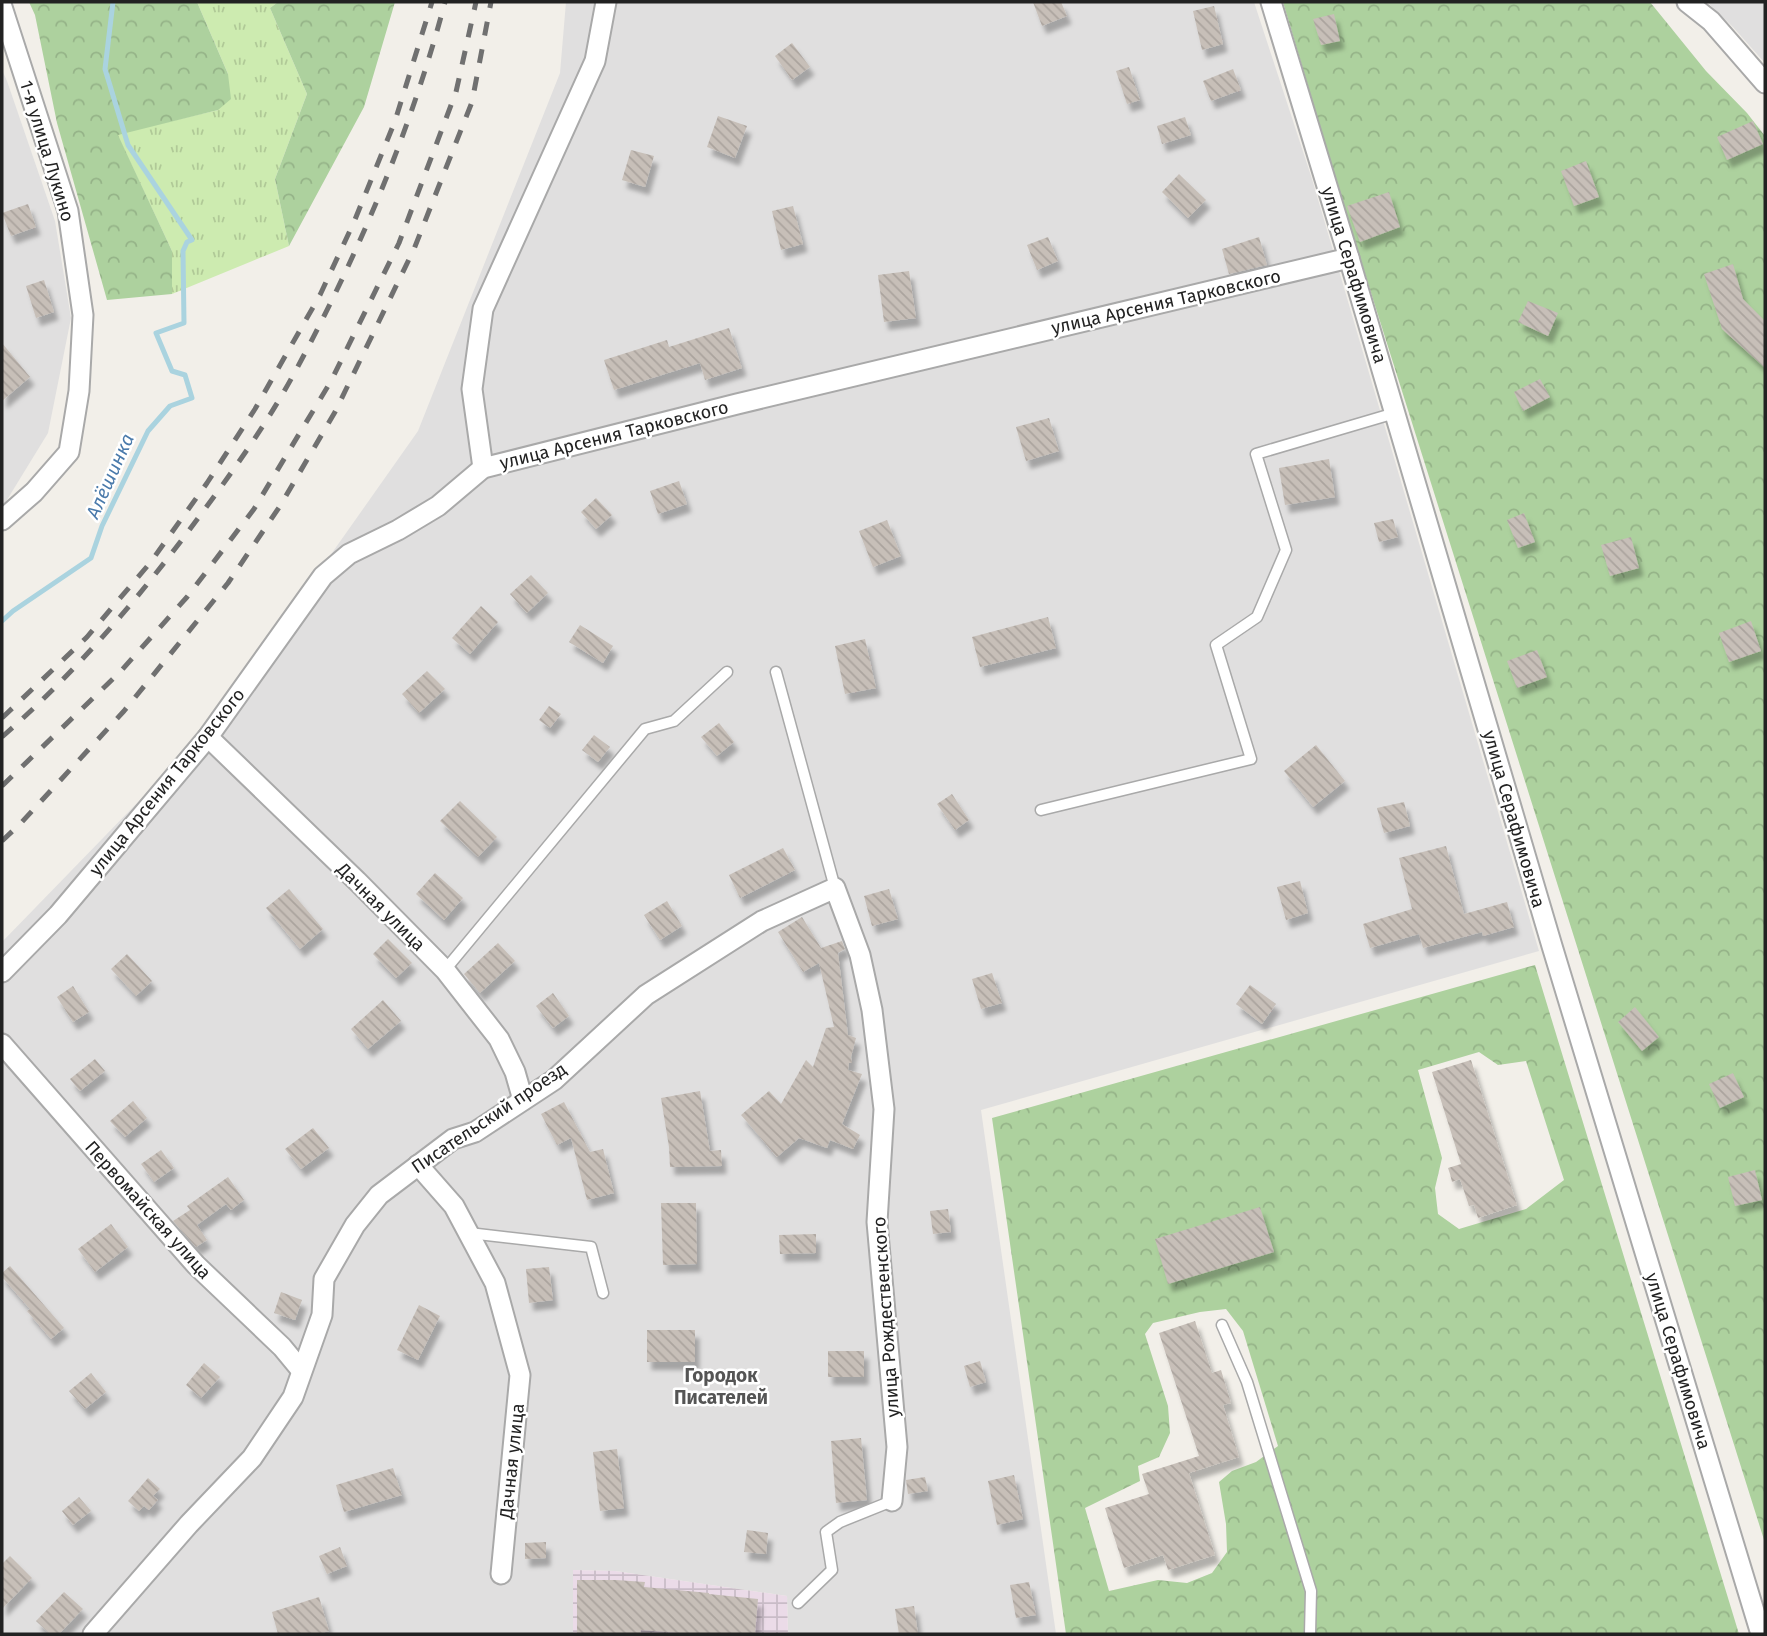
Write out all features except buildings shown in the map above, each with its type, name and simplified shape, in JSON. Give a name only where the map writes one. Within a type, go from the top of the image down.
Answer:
[{"type":"street","points":[[483,468],[472,390],[483,309],[595,61],[606,2]]},
{"type":"street","name":"улица Серафимовича","points":[[1271,2],[1552,946],[1761,1634]]},
{"type":"street","points":[[1687,2],[1711,21],[1765,83]]},
{"type":"street","name":"1-я улица Лукино","points":[[2,7],[68,211],[83,315],[79,391],[69,453],[34,492],[2,520]]},
{"type":"street","name":"улица Арсения Тарковского","points":[[2,972],[58,915],[208,737],[323,576],[349,554],[398,530],[438,506],[483,468],[737,404],[1349,258]]},
{"type":"street","name":"Дачная улица","points":[[208,737],[445,971],[499,1039],[515,1072],[523,1100]]},
{"type":"street","name":"Писательский проезд","points":[[93,1634],[189,1524],[252,1458],[293,1397],[322,1315],[324,1279],[355,1225],[379,1195],[453,1139],[475,1132],[554,1080],[646,995],[761,921],[835,888]]},
{"type":"street","name":"улица Рождественского","points":[[835,888],[860,955],[872,1010],[884,1109],[877,1222],[897,1447],[892,1501]]},
{"type":"street","name":"Первомайская улица","points":[[2,1044],[196,1265],[282,1347],[301,1370]]},
{"type":"street","name":"Дачная улица","points":[[418,1165],[454,1206],[495,1283],[520,1375],[501,1574]]},
{"type":"lane","points":[[1041,810],[1251,759],[1216,645],[1257,617],[1286,550],[1256,454],[1395,413]]},
{"type":"lane","points":[[445,971],[645,729],[674,721],[727,672]]},
{"type":"lane","points":[[776,672],[835,888]]},
{"type":"lane","points":[[468,1233],[591,1247],[603,1293]]},
{"type":"lane","points":[[1222,1325],[1247,1382],[1311,1591],[1310,1634]]},
{"type":"lane","points":[[798,1603],[832,1570],[826,1532],[840,1521],[892,1501]]},
{"type":"shaded area","points":[[566,2],[1254,2],[1312,179],[1539,951],[981,1110],[1056,1634],[788,1634],[787,1596],[615,1571],[573,1570],[573,1634],[2,1634],[2,942],[205,733],[418,431],[560,73]]},
{"type":"shaded area","points":[[1707,2],[1765,2],[1765,63],[1733,27]]},
{"type":"shaded area","points":[[2,70],[55,221],[71,318],[48,433],[2,508]]},
{"type":"shaded area","points":[[573,1570],[615,1571],[787,1596],[788,1634],[573,1634]]},
{"type":"green space","points":[[29,2],[197,2],[228,74],[231,99],[218,110],[118,135],[172,251],[172,294],[107,300],[57,123],[35,15]]},
{"type":"green space","points":[[197,2],[278,2],[270,8],[307,94],[275,179],[289,246],[172,294],[172,251],[117,134],[218,110],[228,74]]},
{"type":"green space","points":[[278,2],[395,2],[364,107],[289,246],[275,179],[307,94],[270,8]]},
{"type":"green space","points":[[1283,2],[1650,2],[1706,71],[1747,113],[1765,136],[1765,1543],[1344,207]]},
{"type":"green space","points":[[1535,965],[1739,1634],[1066,1634],[992,1118]],"holes":[[[1479,1052],[1498,1065],[1526,1061],[1564,1180],[1526,1209],[1459,1229],[1438,1214],[1435,1188],[1442,1158],[1418,1070]],[[1226,1309],[1243,1331],[1278,1446],[1256,1462],[1232,1471],[1219,1482],[1226,1524],[1227,1552],[1212,1573],[1187,1583],[1158,1580],[1109,1591],[1085,1508],[1140,1481],[1138,1466],[1159,1457],[1170,1433],[1168,1406],[1145,1334],[1153,1323]]]},
{"type":"waterway","name":"Алёшинка","points":[[2,621],[91,558],[102,526],[148,431],[170,406],[192,398],[185,375],[172,371],[156,333],[184,323],[183,251],[187,242],[192,240],[128,145],[105,69],[113,2]]},
{"type":"railway","points":[[2,718],[87,637],[150,563],[255,409],[320,295],[354,222],[395,121],[432,2]]},
{"type":"railway","points":[[2,737],[78,664],[125,611],[204,510],[272,411],[319,326],[362,236],[400,144],[445,2]]},
{"type":"railway","points":[[2,786],[120,672],[187,597],[254,509],[331,381],[399,243],[456,92],[476,2]]},
{"type":"railway","points":[[2,841],[124,711],[228,583],[280,506],[335,412],[414,249],[472,102],[491,2]]},
{"type":"district","name":"Городок Писателей","points":[[721,1386]]}]
